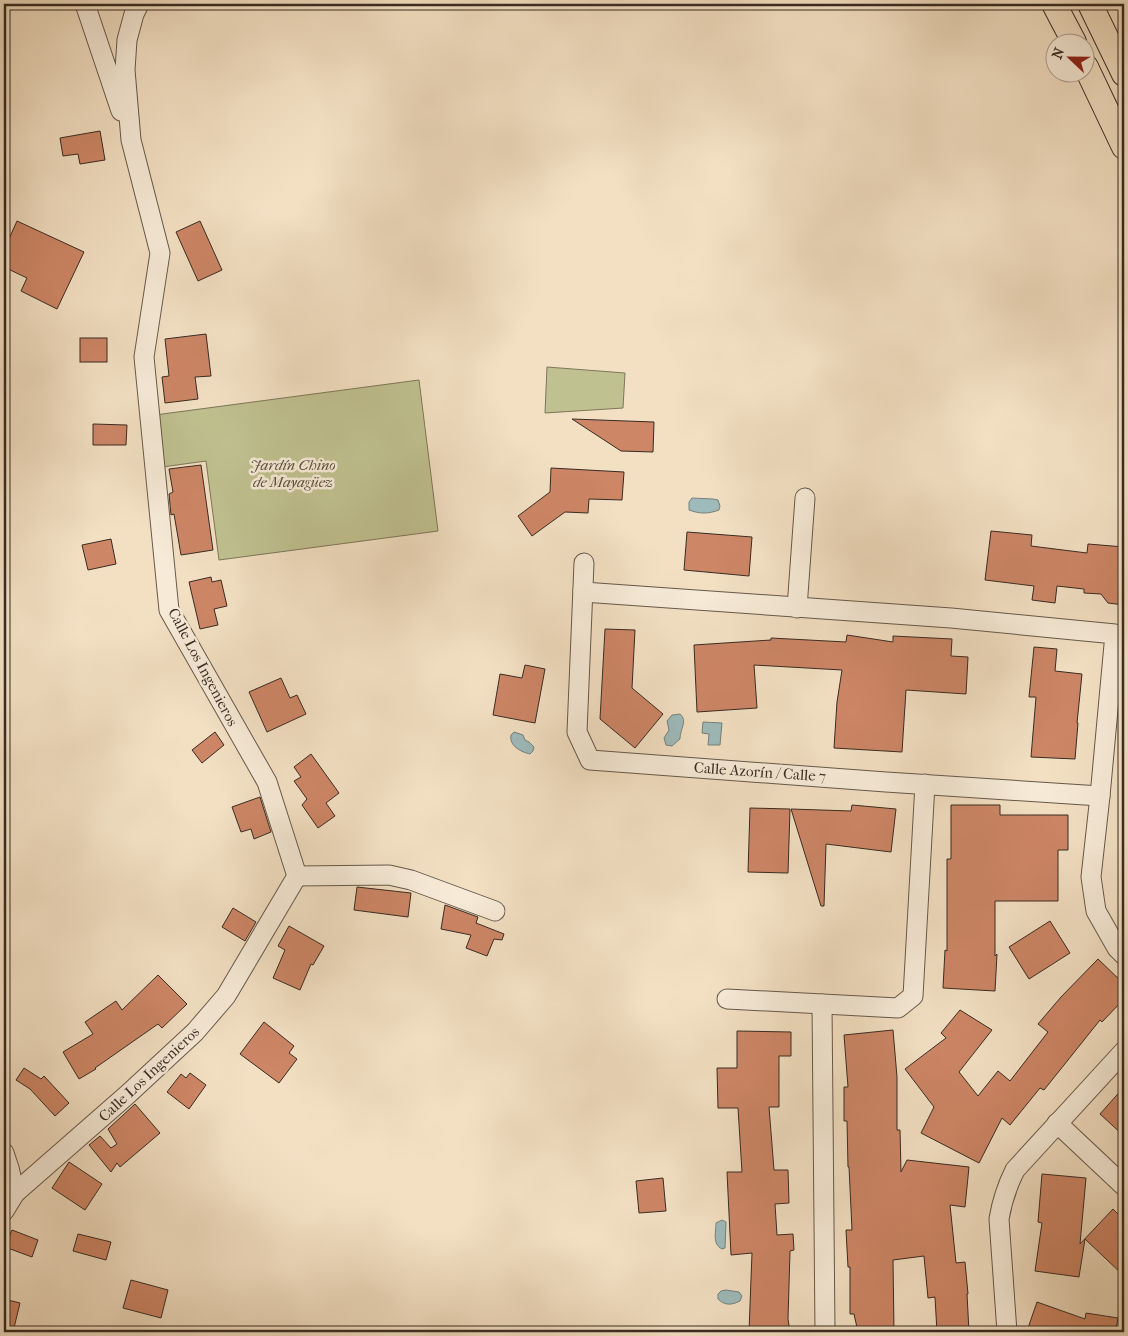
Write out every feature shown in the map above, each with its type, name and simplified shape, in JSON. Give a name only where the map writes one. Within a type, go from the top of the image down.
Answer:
[{"type":"main road","points":[[1054,4],[1069,32]]},
{"type":"main road","points":[[1090,4],[1124,74]]},
{"type":"main road","points":[[1093,82],[1124,148]]},
{"type":"street","points":[[85,4],[131,140]]},
{"type":"street","name":"Calle Los Ingenieros","points":[[4,1211],[15,1193],[128,1096],[201,1025],[226,996],[297,876],[267,782],[169,610],[144,357],[160,253],[131,140],[125,70],[127,40],[134,14],[139,4]]},
{"type":"street","points":[[797,608],[805,498]]},
{"type":"street","name":"Calle Azorín / Calle 7","points":[[584,563],[577,732],[590,760],[1100,796]]},
{"type":"street","points":[[582,592],[951,618],[1115,634],[1100,796],[1090,877],[1096,911],[1116,948],[1124,955]]},
{"type":"street","points":[[727,999],[898,1008],[913,996],[925,784]]},
{"type":"street","points":[[297,876],[389,875],[411,880],[495,911]]},
{"type":"street","points":[[822,1004],[825,1332]]},
{"type":"street","points":[[1007,1332],[999,1219],[1002,1202],[1015,1170],[1124,1051]]},
{"type":"street","points":[[1057,1123],[1124,1186]]},
{"type":"street","points":[[4,1153],[15,1193]]},
{"type":"green space","points":[[547,367],[625,373],[623,408],[545,413]]},
{"type":"green space","name":"Jardín Chino de Mayagüez","points":[[419,380],[438,531],[219,560],[206,461],[162,467],[155,415]]},
{"type":"water","points":[[692,498],[718,500],[719,510],[704,513],[689,510],[689,502]]},
{"type":"water","points":[[680,714],[684,722],[680,739],[672,746],[666,745],[664,738],[669,730],[667,721],[672,715]]},
{"type":"water","points":[[703,722],[722,723],[720,745],[708,745],[709,734],[702,733]]},
{"type":"water","points":[[514,732],[523,735],[525,740],[534,747],[530,754],[523,752],[514,745],[511,735]]},
{"type":"water","points":[[722,1220],[726,1222],[725,1248],[722,1249],[717,1244],[715,1238],[716,1223]]},
{"type":"water","points":[[726,1290],[739,1292],[742,1296],[740,1301],[729,1304],[723,1303],[718,1299],[718,1294]]},
{"type":"building","points":[[100,131],[105,160],[80,164],[78,154],[63,156],[60,138]]},
{"type":"building","points":[[17,221],[84,252],[57,309],[21,291],[27,278],[4,267],[4,250]]},
{"type":"building","points":[[200,221],[222,270],[198,281],[176,232]]},
{"type":"building","points":[[206,334],[211,376],[195,377],[198,399],[165,403],[162,377],[169,376],[165,339]]},
{"type":"building","points":[[80,338],[107,338],[107,362],[80,362]]},
{"type":"building","points":[[572,419],[654,422],[653,452],[621,451]]},
{"type":"building","points":[[93,424],[127,425],[126,445],[93,445]]},
{"type":"building","points":[[201,465],[213,550],[181,555],[174,514],[171,515],[169,494],[173,492],[169,469]]},
{"type":"building","points":[[551,468],[624,472],[622,500],[589,499],[588,513],[565,512],[532,536],[518,516],[550,492]]},
{"type":"building","points":[[991,531],[1032,535],[1031,546],[1087,553],[1088,544],[1124,547],[1124,605],[1108,603],[1101,594],[1084,593],[1084,589],[1057,586],[1055,603],[1032,600],[1034,586],[985,580]]},
{"type":"building","points":[[687,532],[752,537],[749,576],[684,570]]},
{"type":"building","points":[[111,539],[116,564],[88,570],[82,545]]},
{"type":"building","points":[[211,577],[212,582],[221,580],[227,606],[214,609],[218,625],[200,629],[189,582]]},
{"type":"building","points":[[605,629],[635,630],[632,688],[663,714],[635,748],[600,719]]},
{"type":"building","points":[[847,635],[893,642],[893,636],[952,639],[951,656],[968,657],[966,694],[906,690],[902,752],[834,748],[837,702],[842,670],[754,665],[757,708],[697,712],[694,645],[771,640],[771,638],[846,642]]},
{"type":"building","points":[[1034,647],[1057,649],[1055,671],[1082,674],[1075,759],[1031,757],[1036,697],[1029,697]]},
{"type":"building","points":[[525,665],[545,669],[535,723],[493,715],[500,674],[522,678]]},
{"type":"building","points":[[281,678],[290,698],[297,695],[306,714],[267,732],[249,692]]},
{"type":"building","points":[[215,732],[224,745],[202,763],[192,750]]},
{"type":"building","points":[[311,754],[339,793],[326,803],[335,816],[318,828],[302,805],[307,799],[294,781],[301,777],[294,767]]},
{"type":"building","points":[[260,797],[271,832],[254,839],[251,829],[241,832],[232,807]]},
{"type":"building","points":[[852,805],[896,809],[891,852],[826,844],[824,906],[821,906],[791,809],[851,811]]},
{"type":"building","points":[[951,805],[1000,805],[1000,815],[1068,815],[1068,850],[1058,850],[1058,901],[995,901],[995,956],[997,954],[995,991],[943,988],[945,950],[947,951],[947,859],[951,859]]},
{"type":"building","points":[[750,808],[790,809],[788,873],[748,872]]},
{"type":"building","points":[[357,887],[411,893],[408,917],[354,910]]},
{"type":"building","points":[[445,905],[478,917],[476,923],[504,934],[502,940],[494,939],[487,956],[466,948],[471,935],[441,929]]},
{"type":"building","points":[[233,908],[256,922],[245,941],[222,927]]},
{"type":"building","points":[[1050,921],[1070,953],[1029,979],[1009,947]]},
{"type":"building","points":[[289,926],[324,946],[313,965],[311,964],[300,990],[273,978],[285,950],[278,946]]},
{"type":"building","points":[[1098,959],[1124,984],[1124,999],[1102,1022],[1100,1020],[1044,1090],[1040,1088],[1010,1125],[1002,1118],[979,1163],[921,1133],[934,1107],[905,1069],[946,1038],[941,1033],[960,1010],[992,1030],[959,1072],[978,1096],[998,1071],[1010,1081],[1048,1032],[1038,1024]]},
{"type":"building","points":[[158,975],[187,1004],[162,1028],[158,1024],[96,1069],[79,1079],[63,1052],[93,1034],[85,1022],[116,1001],[122,1010]]},
{"type":"building","points":[[264,1022],[294,1046],[289,1053],[297,1059],[279,1083],[240,1054]]},
{"type":"building","points":[[893,1030],[897,1077],[897,1130],[900,1130],[901,1172],[907,1160],[969,1167],[965,1207],[950,1205],[956,1263],[965,1262],[969,1332],[937,1332],[935,1297],[928,1298],[924,1256],[893,1260],[894,1332],[858,1332],[854,1314],[850,1314],[850,1267],[848,1267],[846,1230],[852,1230],[847,1121],[844,1121],[844,1087],[848,1087],[844,1035]]},
{"type":"building","points":[[737,1031],[791,1032],[791,1056],[779,1056],[779,1107],[769,1107],[774,1170],[788,1170],[789,1203],[775,1204],[777,1235],[793,1234],[794,1250],[790,1251],[788,1319],[790,1332],[749,1332],[752,1253],[731,1255],[727,1172],[742,1172],[738,1108],[718,1108],[717,1068],[737,1068]]},
{"type":"building","points":[[24,1068],[41,1079],[44,1076],[69,1103],[55,1116],[30,1089],[16,1080]]},
{"type":"building","points":[[190,1073],[206,1085],[189,1109],[167,1092],[181,1074],[186,1078]]},
{"type":"building","points":[[1124,1087],[1124,1136],[1100,1114]]},
{"type":"building","points":[[135,1104],[160,1133],[120,1167],[117,1163],[111,1172],[89,1145],[100,1136],[111,1148],[117,1144],[108,1129]]},
{"type":"building","points":[[69,1162],[102,1184],[85,1210],[52,1188]]},
{"type":"building","points":[[1042,1174],[1086,1178],[1080,1244],[1113,1209],[1124,1220],[1124,1276],[1085,1239],[1079,1277],[1035,1271],[1042,1223],[1038,1222]]},
{"type":"building","points":[[663,1178],[666,1211],[639,1213],[636,1181]]},
{"type":"building","points":[[12,1230],[38,1240],[32,1257],[5,1247]]},
{"type":"building","points":[[78,1234],[111,1242],[106,1260],[73,1251]]},
{"type":"building","points":[[131,1280],[168,1290],[161,1318],[123,1308]]},
{"type":"building","points":[[4,1299],[20,1303],[13,1332],[4,1332]]},
{"type":"building","points":[[1037,1302],[1085,1319],[1086,1313],[1118,1318],[1117,1332],[1040,1332],[1028,1328]]}]
